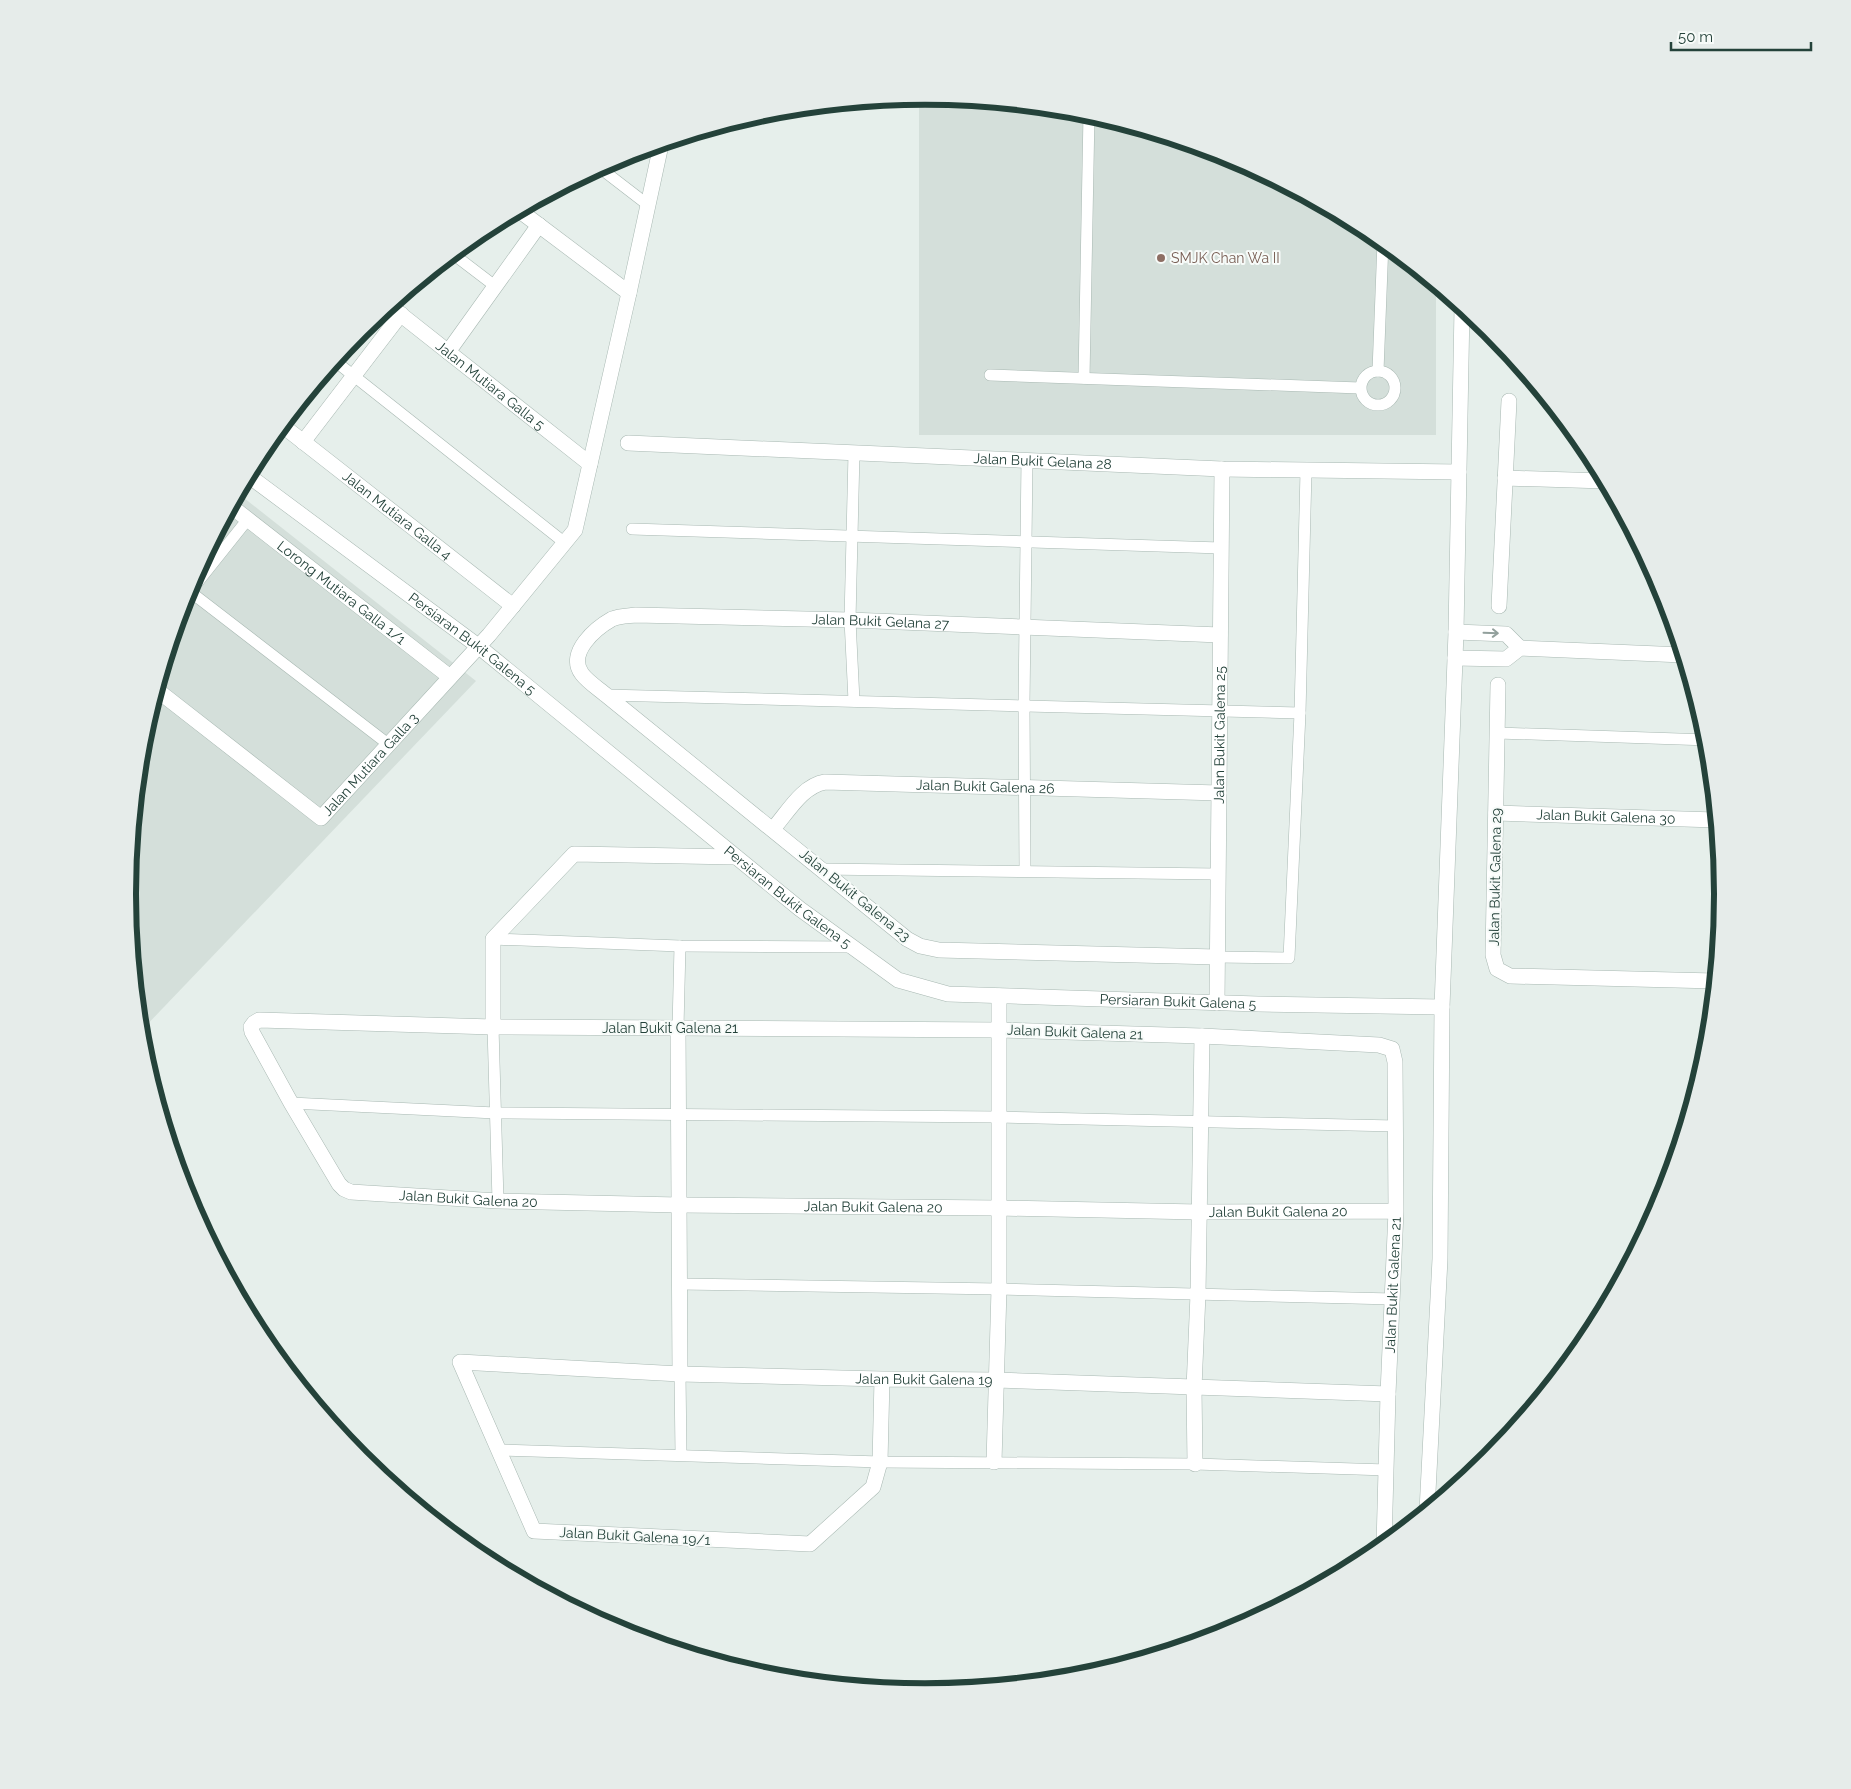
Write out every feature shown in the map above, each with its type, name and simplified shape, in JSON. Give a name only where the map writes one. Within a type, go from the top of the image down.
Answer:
[{"type":"street","name":"Jalan Mutiara Galla 3","points":[[162,694],[321,818],[478,646],[575,530],[660,152]]},
{"type":"street","points":[[525,215],[629,293]]},
{"type":"street","points":[[448,352],[538,225]]},
{"type":"street","points":[[303,442],[354,376],[396,310]]},
{"type":"street","name":"Jalan Mutiara Galla 5","points":[[396,310],[590,464]]},
{"type":"street","points":[[1427,1503],[1440,1259],[1442,1006],[1456,632],[1462,316]]},
{"type":"street","points":[[1499,606],[1509,401]]},
{"type":"street","name":"Jalan Mutiara Galla 4","points":[[288,430],[513,606]]},
{"type":"street","name":"Jalan Bukit Gelana 28","points":[[628,442],[1222,469],[1459,472]]},
{"type":"street","name":"Jalan Bukit Galena 25","points":[[1217,1002],[1222,469]]},
{"type":"street","points":[[1505,478],[1597,481]]},
{"type":"street","name":"Persiaran Bukit Galena 5","points":[[254,480],[478,646],[800,910],[898,980],[948,994],[1442,1006]]},
{"type":"street","name":"Lorong Mutiara Galla 1/1","points":[[237,510],[450,677]]},
{"type":"street","name":"Jalan Bukit Gelana 27","points":[[582,675],[578,667],[578,657],[584,643],[596,629],[615,618],[636,615],[850,620],[1220,635]]},
{"type":"street","points":[[1456,632],[1506,634],[1520,648]]},
{"type":"street","points":[[1455,658],[1506,659],[1520,648],[1677,655]]},
{"type":"street","name":"Jalan Bukit Galena 23","points":[[582,675],[774,829],[820,869],[907,938],[920,946],[938,950],[1217,957]]},
{"type":"street","name":"Jalan Bukit Galena 29","points":[[1498,685],[1493,955],[1497,970],[1510,976],[1710,981]]},
{"type":"street","name":"Jalan Bukit Galena 26","points":[[774,829],[801,795],[818,783],[825,782],[1219,793]]},
{"type":"street","name":"Jalan Bukit Galena 30","points":[[1496,813],[1711,820]]},
{"type":"street","points":[[493,1027],[492,940],[574,854],[736,857]]},
{"type":"street","points":[[994,1462],[999,1289],[999,996]]},
{"type":"street","name":"Jalan Bukit Galena 21","points":[[290,1103],[252,1032],[251,1027],[259,1020],[493,1027],[999,1030],[1379,1044],[1392,1049],[1395,1062],[1396,1211],[1384,1536]]},
{"type":"street","points":[[678,1028],[680,1374]]},
{"type":"street","points":[[1195,1464],[1194,1388],[1198,1294],[1202,1036]]},
{"type":"street","name":"Jalan Bukit Galena 20","points":[[290,1103],[339,1184],[351,1192],[498,1201],[679,1205],[1199,1212],[1396,1211]]},
{"type":"street","name":"Jalan Bukit Galena 19","points":[[460,1362],[680,1374],[996,1380],[1388,1394]]},
{"type":"street","name":"Jalan Bukit Galena 19/1","points":[[460,1362],[534,1531],[810,1544],[873,1487],[880,1462]]},
{"type":"street","points":[[880,1462],[882,1379]]},
{"type":"lane","points":[[1084,378],[1088,122]]},
{"type":"lane","points":[[606,173],[648,204]]},
{"type":"lane","points":[[1378,371],[1383,251]]},
{"type":"lane","points":[[459,258],[495,286]]},
{"type":"lane","points":[[341,365],[565,543]]},
{"type":"lane","points":[[1378,371],[1390,376],[1395,388],[1390,401],[1378,406],[1371,404],[1361,395],[1360,388],[1365,376],[1371,372],[1378,371]]},
{"type":"lane","points":[[990,374],[1360,388]]},
{"type":"lane","points":[[854,453],[850,620],[854,701]]},
{"type":"lane","points":[[1025,872],[1024,705],[1027,460]]},
{"type":"lane","points":[[1217,957],[1289,958],[1300,713],[1306,471]]},
{"type":"lane","points":[[205,572],[248,519]]},
{"type":"lane","points":[[632,529],[1221,548]]},
{"type":"lane","points":[[194,598],[388,744]]},
{"type":"lane","points":[[606,695],[1300,713]]},
{"type":"lane","points":[[1498,733],[1700,740]]},
{"type":"lane","points":[[820,869],[1218,874]]},
{"type":"lane","points":[[492,940],[680,946],[854,947]]},
{"type":"lane","points":[[678,1028],[680,946]]},
{"type":"lane","points":[[493,1027],[498,1201]]},
{"type":"lane","points":[[290,1103],[495,1112],[679,1113],[1396,1126]]},
{"type":"lane","points":[[680,1284],[999,1289],[1392,1299]]},
{"type":"lane","points":[[680,1374],[681,1455]]},
{"type":"lane","points":[[499,1450],[880,1462],[1195,1464],[1387,1470]]},
{"type":"shaded area","name":"SMJK Chan Wa II","points":[[919,105],[977,107],[1029,112],[1080,120],[1130,132],[1179,147],[1228,165],[1275,186],[1320,211],[1364,238],[1406,268],[1436,293],[1436,435],[919,435]]},
{"type":"shaded area","points":[[244,498],[476,681],[147,1025],[138,946],[136,894],[143,791],[151,740],[163,690],[196,592],[217,545]]},
{"type":"place","name":"SMJK Chan Wa II","points":[[1161,258]]}]
